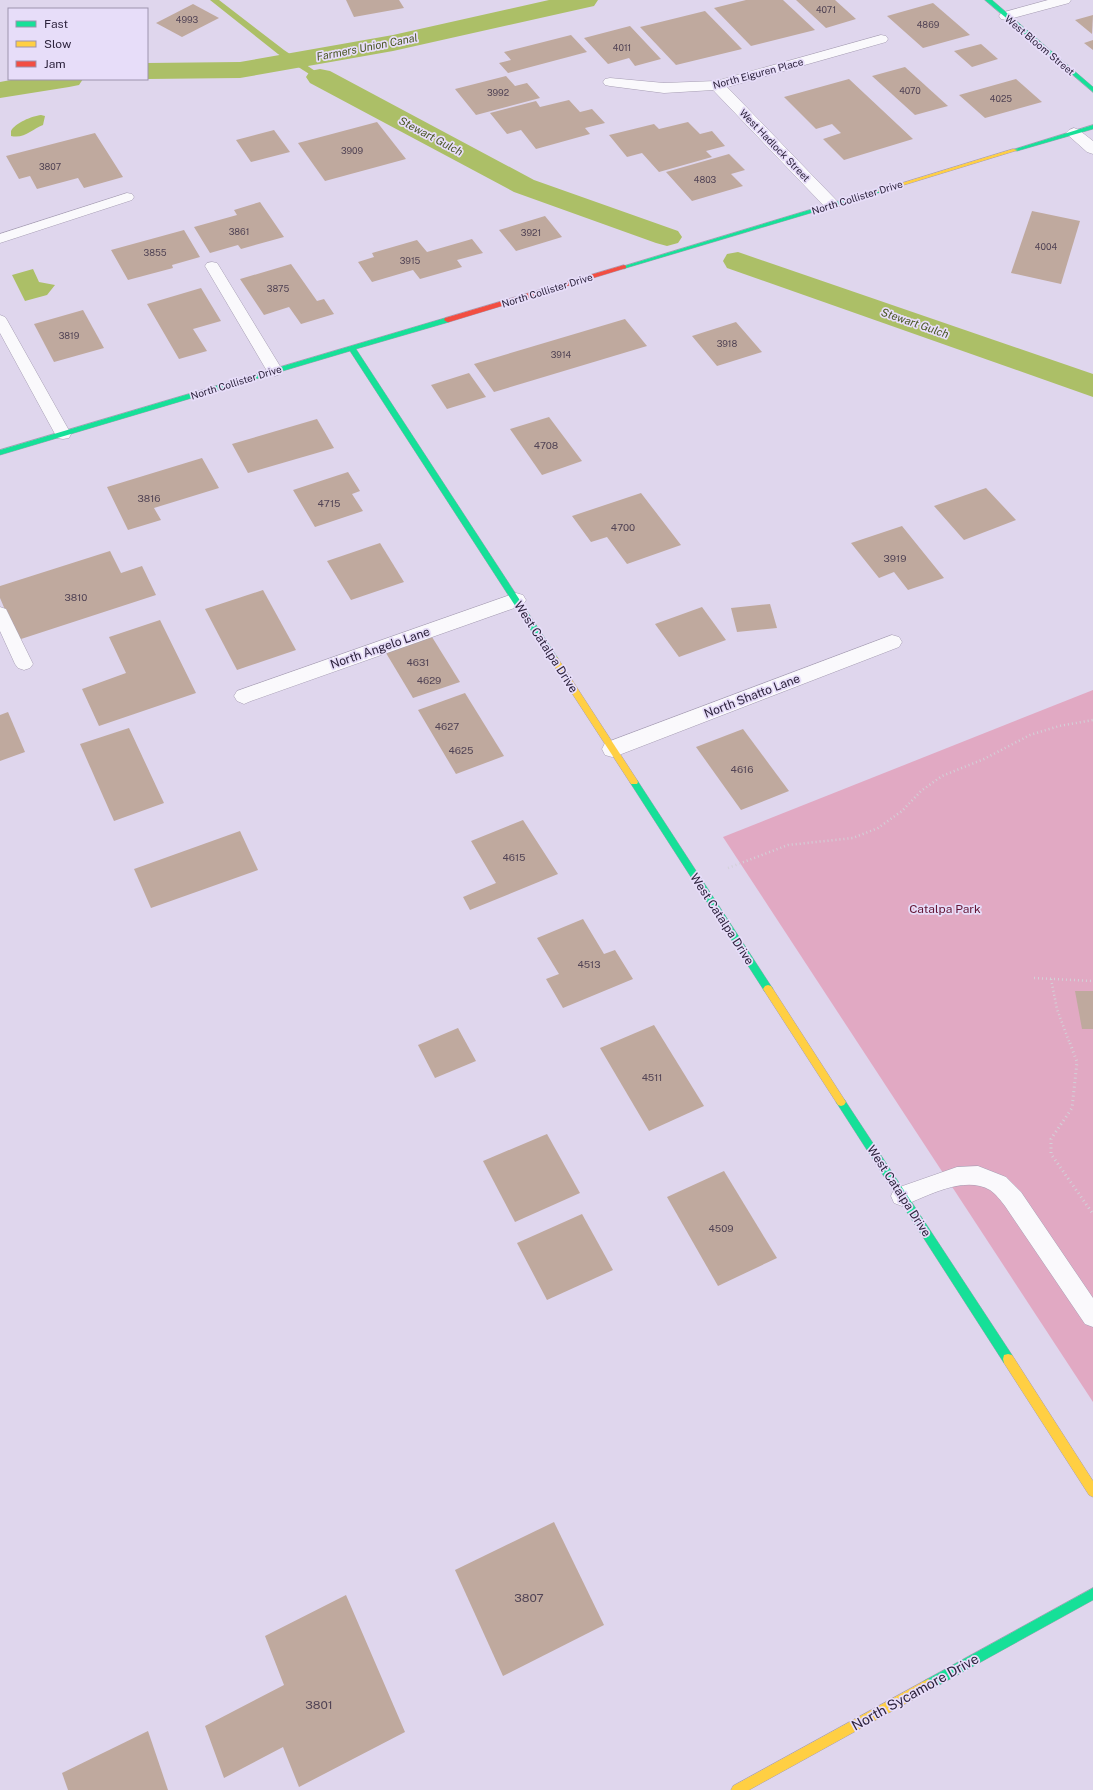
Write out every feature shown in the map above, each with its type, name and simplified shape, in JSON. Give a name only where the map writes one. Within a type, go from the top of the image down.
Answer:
[{"type":"street","name":"West Bloom Street","points":[[988,0],[1093,90]]},
{"type":"street","points":[[1006,16],[1064,0]]},
{"type":"street","name":"North Eiguren Place","points":[[610,82],[664,88],[717,85],[881,39]]},
{"type":"street","name":"West Hadlock Street","points":[[717,85],[832,205]]},
{"type":"street","name":"North Collister Drive","points":[[0,453],[1093,127]]},
{"type":"street","points":[[1074,133],[1093,149]]},
{"type":"street","name":"West Catalpa Drive","points":[[352,348],[1093,1491]]},
{"type":"street","name":"North Angelo Lane","points":[[244,696],[516,600]]},
{"type":"street","name":"North Shatto Lane","points":[[612,749],[892,642]]},
{"type":"street","name":"North Sycamore Drive","points":[[738,1790],[1093,1594]]},
{"type":"lane","points":[[0,239],[127,197]]},
{"type":"lane","points":[[212,266],[275,371]]},
{"type":"lane","points":[[0,320],[63,434]]},
{"type":"lane","points":[[0,613],[24,664]]},
{"type":"lane","points":[[902,1196],[957,1176],[978,1175],[999,1184],[1013,1199],[1093,1317]]},
{"type":"path","points":[[728,868],[788,845],[853,838],[878,828],[902,811],[921,791],[942,776],[984,759],[1030,735],[1059,726],[1093,720]]},
{"type":"path","points":[[1034,978],[1093,982]]},
{"type":"path","points":[[1051,979],[1057,1009],[1077,1062],[1072,1108],[1051,1139],[1051,1154],[1093,1214]]},
{"type":"green space","name":"Catalpa Park","points":[[1093,690],[1093,1402],[723,837]]},
{"type":"shaded area","points":[[41,115],[45,116],[43,125],[24,135],[16,137],[11,136],[11,131],[16,125],[29,118]]},
{"type":"shaded area","points":[[33,269],[39,282],[55,285],[47,295],[25,301],[12,275]]},
{"type":"building","points":[[346,0],[399,0],[404,8],[354,17]]},
{"type":"building","points":[[746,0],[783,0],[815,30],[751,46],[714,8]]},
{"type":"building","points":[[796,0],[835,0],[856,19],[826,28]]},
{"type":"building","points":[[933,3],[970,35],[923,48],[887,16]]},
{"type":"building","points":[[193,4],[219,18],[182,37],[156,23]]},
{"type":"building","points":[[705,11],[742,49],[676,65],[640,27]]},
{"type":"building","points":[[1093,15],[1092,34],[1075,20]]},
{"type":"building","points":[[630,26],[661,59],[635,66],[629,58],[608,64],[584,38]]},
{"type":"building","points":[[571,35],[587,52],[508,73],[499,63],[511,60],[504,52]]},
{"type":"building","points":[[1093,40],[1093,50],[1084,43]]},
{"type":"building","points":[[981,44],[998,59],[972,67],[954,51]]},
{"type":"building","points":[[905,67],[948,106],[915,115],[872,76]]},
{"type":"building","points":[[506,76],[515,86],[527,83],[540,98],[476,115],[455,89]]},
{"type":"building","points":[[849,79],[913,139],[844,160],[823,139],[841,133],[832,124],[816,129],[784,97]]},
{"type":"building","points":[[1016,79],[1042,102],[985,118],[959,95]]},
{"type":"building","points":[[569,100],[580,112],[592,109],[605,123],[585,128],[590,134],[536,149],[521,130],[507,134],[490,113],[536,101],[540,107]]},
{"type":"building","points":[[377,122],[406,159],[325,181],[298,143]]},
{"type":"building","points":[[688,122],[700,134],[712,131],[725,146],[706,151],[712,157],[659,172],[642,153],[627,157],[609,135],[654,124],[659,129]]},
{"type":"building","points":[[274,130],[290,152],[251,162],[236,140]]},
{"type":"building","points":[[95,133],[123,177],[84,188],[78,178],[37,189],[30,176],[19,179],[6,156]]},
{"type":"building","points":[[729,154],[745,170],[731,174],[743,186],[692,201],[666,172]]},
{"type":"building","points":[[260,202],[284,237],[241,249],[238,245],[210,253],[194,227],[237,215],[234,210]]},
{"type":"building","points":[[1032,211],[1080,221],[1061,284],[1011,273]]},
{"type":"building","points":[[545,216],[562,237],[516,251],[499,230]]},
{"type":"building","points":[[184,230],[200,257],[172,265],[173,268],[128,280],[111,250]]},
{"type":"building","points":[[472,239],[483,253],[457,260],[462,267],[420,279],[413,270],[372,282],[358,262],[374,257],[372,253],[417,240],[427,252]]},
{"type":"building","points":[[291,264],[317,301],[324,299],[334,314],[301,324],[289,307],[264,315],[240,279]]},
{"type":"building","points":[[201,288],[221,321],[193,329],[207,351],[179,359],[147,304]]},
{"type":"building","points":[[83,310],[104,348],[54,362],[34,324]]},
{"type":"building","points":[[625,319],[647,346],[494,392],[474,364]]},
{"type":"building","points":[[736,322],[762,352],[717,366],[692,336]]},
{"type":"building","points":[[469,373],[486,397],[447,409],[431,385]]},
{"type":"building","points":[[549,417],[582,461],[542,475],[510,429]]},
{"type":"building","points":[[317,419],[334,448],[248,473],[232,444]]},
{"type":"building","points":[[202,458],[219,488],[154,508],[161,520],[128,530],[107,487]]},
{"type":"building","points":[[348,472],[360,491],[352,494],[363,511],[315,527],[293,490]]},
{"type":"building","points":[[986,488],[1016,520],[964,540],[934,506]]},
{"type":"building","points":[[641,493],[681,545],[627,564],[607,537],[591,542],[572,516]]},
{"type":"building","points":[[902,526],[944,578],[908,590],[894,572],[879,578],[851,543]]},
{"type":"building","points":[[380,543],[404,582],[351,600],[327,561]]},
{"type":"building","points":[[110,551],[121,573],[142,566],[156,595],[18,640],[0,598],[0,586]]},
{"type":"building","points":[[263,590],[296,650],[237,670],[205,609]]},
{"type":"building","points":[[770,604],[777,628],[737,632],[731,608]]},
{"type":"building","points":[[702,607],[726,640],[679,657],[655,624]]},
{"type":"building","points":[[160,620],[196,693],[99,726],[82,689],[126,673],[109,637]]},
{"type":"building","points":[[432,637],[460,682],[413,698],[386,653]]},
{"type":"building","points":[[465,693],[504,756],[456,774],[418,710]]},
{"type":"building","points":[[8,712],[25,752],[0,761],[0,715]]},
{"type":"building","points":[[129,728],[164,803],[114,821],[80,744]]},
{"type":"building","points":[[743,729],[789,791],[741,810],[696,747]]},
{"type":"building","points":[[523,820],[558,874],[470,910],[463,897],[496,883],[471,841]]},
{"type":"building","points":[[240,831],[258,870],[151,908],[134,869]]},
{"type":"building","points":[[583,919],[604,954],[615,950],[633,979],[563,1008],[546,979],[559,974],[537,938]]},
{"type":"building","points":[[1075,991],[1093,991],[1093,1029],[1082,1029]]},
{"type":"building","points":[[654,1025],[704,1106],[649,1131],[600,1048]]},
{"type":"building","points":[[458,1028],[476,1061],[435,1078],[418,1045]]},
{"type":"building","points":[[547,1134],[580,1193],[515,1222],[483,1161]]},
{"type":"building","points":[[724,1171],[777,1258],[718,1286],[667,1197]]},
{"type":"building","points":[[582,1214],[613,1270],[547,1300],[517,1243]]},
{"type":"building","points":[[554,1522],[604,1625],[503,1676],[455,1570]]},
{"type":"building","points":[[346,1595],[405,1732],[299,1787],[283,1747],[224,1778],[205,1726],[284,1685],[265,1636]]},
{"type":"building","points":[[148,1731],[168,1790],[68,1790],[62,1773]]},
{"type":"waterway","name":"Stewart Gulch","points":[[214,0],[281,52],[320,77]]},
{"type":"waterway","name":"Farmers Union Canal","points":[[148,71],[240,70],[393,43],[585,0]]},
{"type":"waterway","name":"Stewart Gulch","points":[[320,77],[524,186],[667,237]]},
{"type":"waterway","name":"Farmers Union Canal","points":[[0,90],[63,80]]},
{"type":"waterway","name":"Stewart Gulch","points":[[738,261],[1093,386]]},
{"type":"traffic: fast","points":[[988,0],[1093,90]]},
{"type":"traffic: fast","points":[[1015,150],[1093,127]]},
{"type":"traffic: fast","points":[[624,267],[879,191]]},
{"type":"traffic: fast","points":[[0,453],[447,320]]},
{"type":"traffic: fast","points":[[352,348],[554,659]]},
{"type":"traffic: fast","points":[[634,782],[768,989]]},
{"type":"traffic: fast","points":[[841,1102],[1008,1359]]},
{"type":"traffic: fast","points":[[928,1685],[1093,1594]]},
{"type":"traffic: slow","points":[[879,191],[1015,150]]},
{"type":"traffic: slow","points":[[554,659],[634,782]]},
{"type":"traffic: slow","points":[[768,989],[841,1102]]},
{"type":"traffic: slow","points":[[1008,1359],[1093,1491]]},
{"type":"traffic: slow","points":[[737,1790],[928,1685]]},
{"type":"traffic: jam","points":[[447,320],[624,267]]}]
